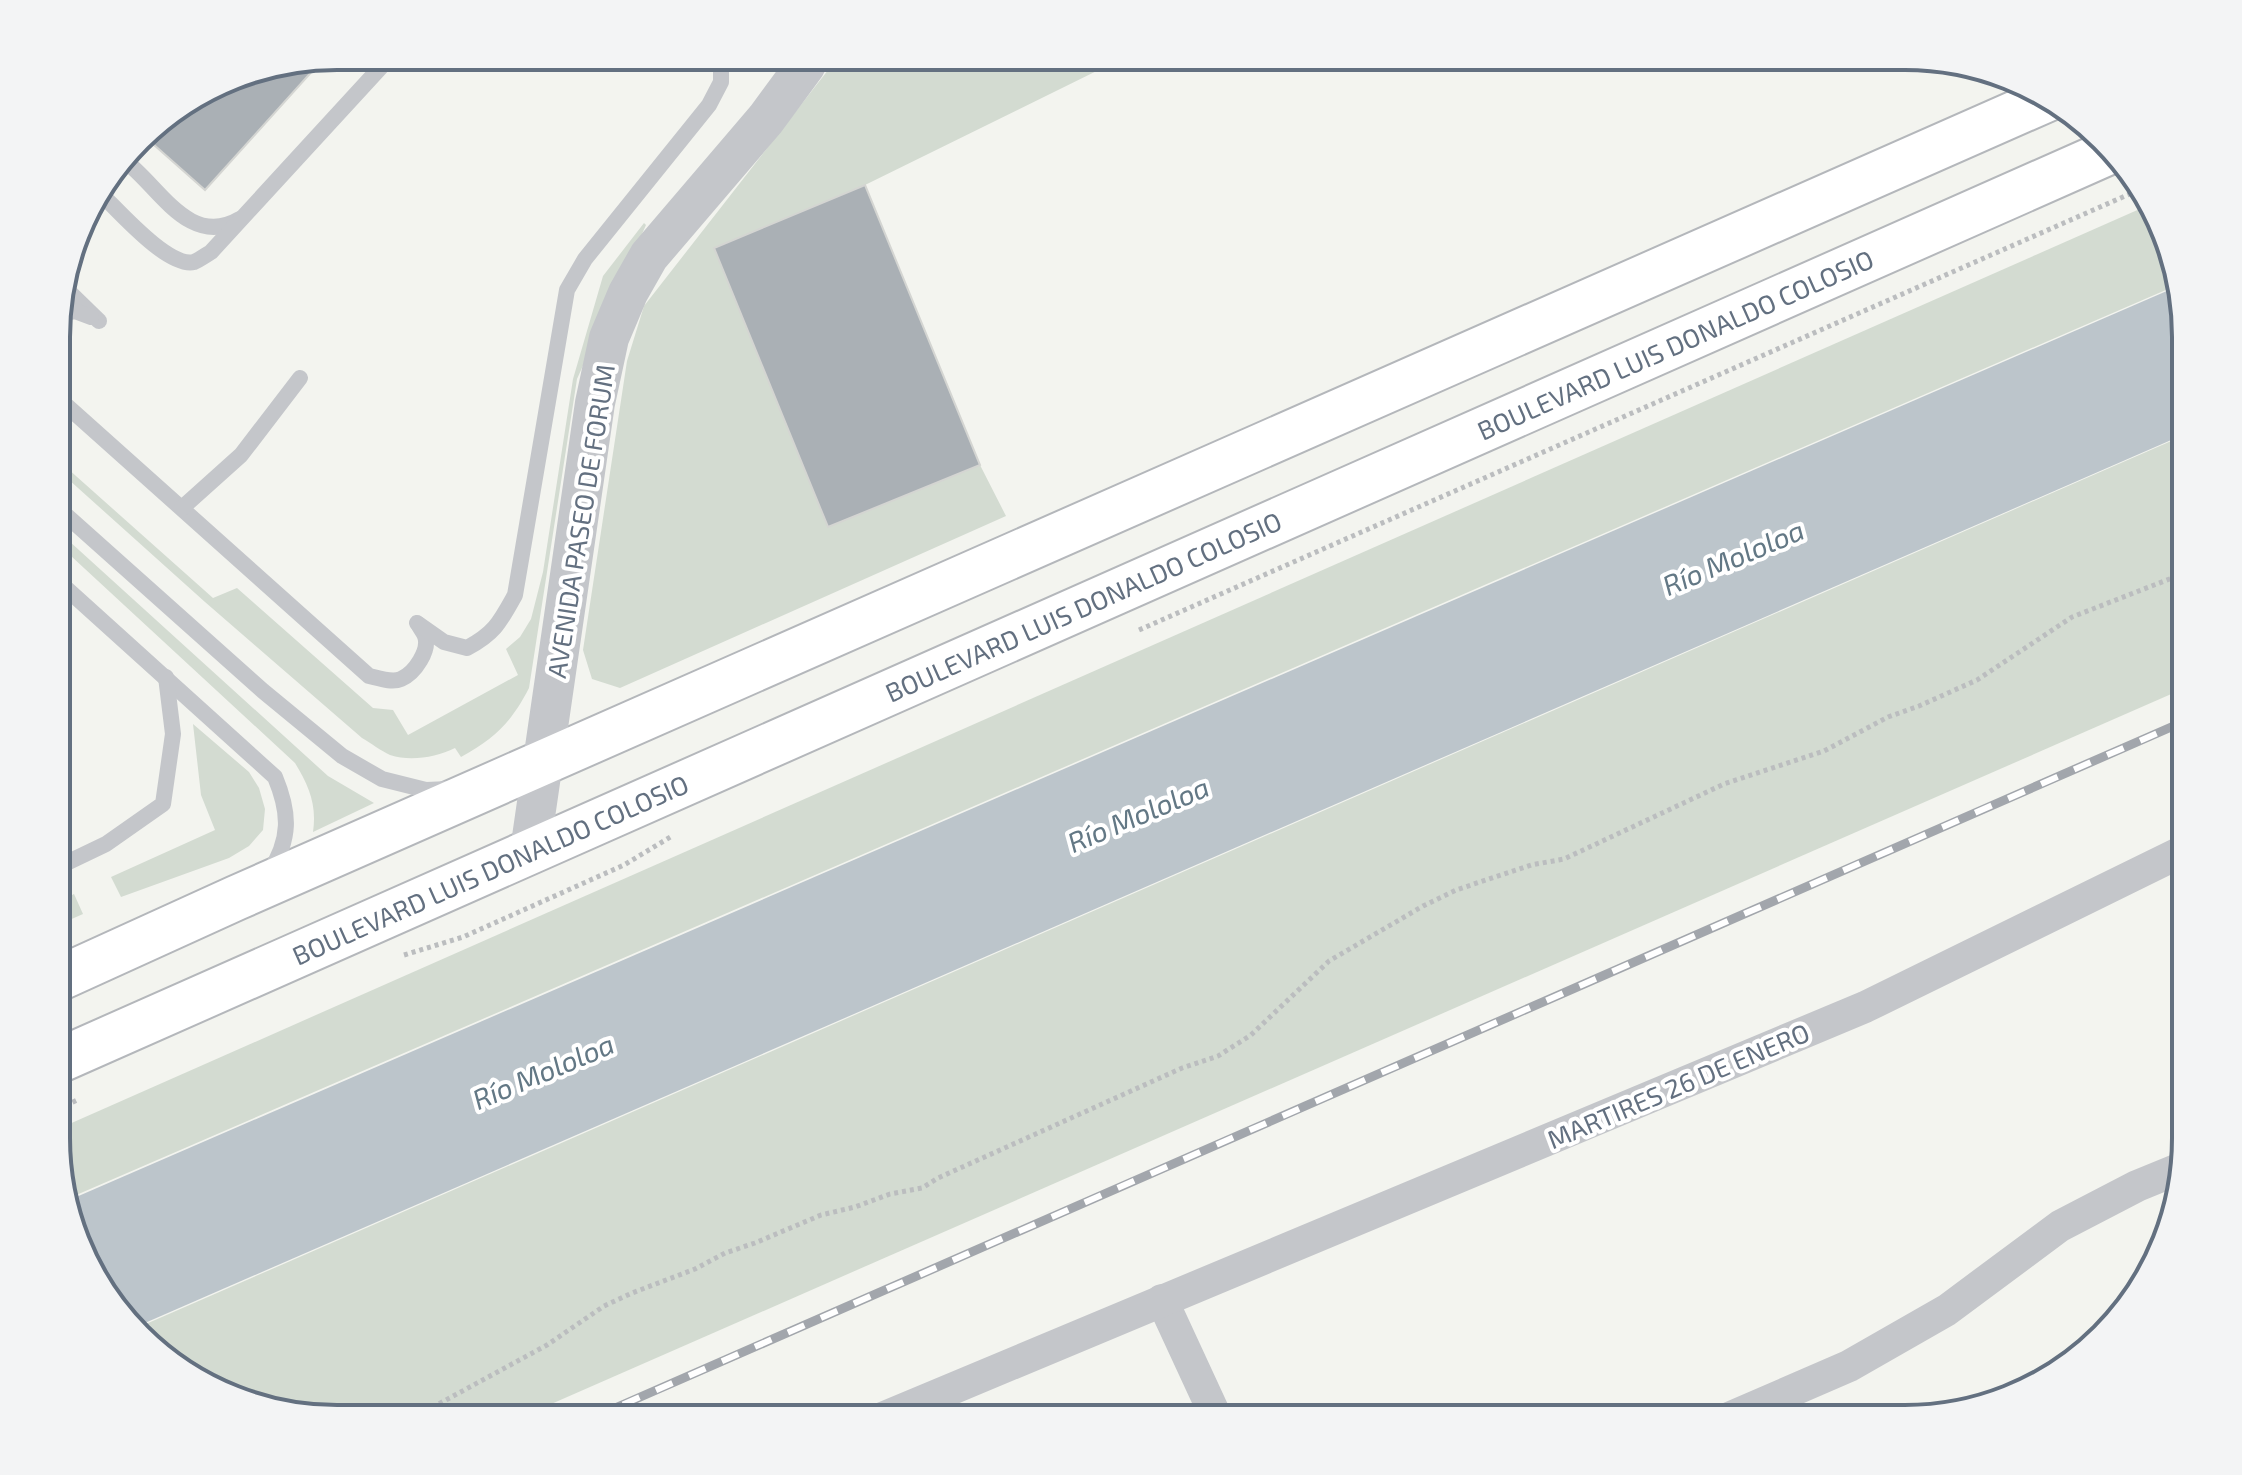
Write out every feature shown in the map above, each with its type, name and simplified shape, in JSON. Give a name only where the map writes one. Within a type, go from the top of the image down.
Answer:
[{"type":"main road","points":[[70,974],[2035,105]]},
{"type":"main road","name":"BOULEVARD LUIS DONALDO COLOSIO","points":[[70,1056],[2101,156]]},
{"type":"street","name":"AVENIDA PASEO DE FORUM","points":[[749,140],[784,71]]},
{"type":"street","name":"AVENIDA PASEO DE FORUM","points":[[530,851],[530,768],[609,338],[628,293],[649,256],[749,140],[801,71]]},
{"type":"street","name":"MARTIRES 26 DE ENERO","points":[[916,1405],[1865,1007],[2171,857]]},
{"type":"street","points":[[1761,1404],[1849,1366],[1947,1310],[2060,1226],[2169,1173]]},
{"type":"street","points":[[1162,1300],[1210,1404]]},
{"type":"lane","points":[[108,200],[162,251],[180,260],[193,262],[211,252],[377,71]]},
{"type":"lane","points":[[70,409],[369,676],[385,680],[401,679],[416,666],[424,652],[426,637],[417,623],[444,642],[467,648],[494,630],[515,595],[567,290],[585,259],[709,105],[721,82],[721,71]]},
{"type":"lane","points":[[131,167],[180,215],[196,224],[212,227],[229,225],[245,216]]},
{"type":"lane","points":[[71,312],[86,314],[99,321],[73,296]]},
{"type":"lane","points":[[182,508],[241,455],[300,378]]},
{"type":"lane","points":[[70,519],[263,691],[342,756],[382,779],[426,790],[472,788],[530,768]]},
{"type":"lane","points":[[70,592],[275,777],[285,800],[287,828],[280,856],[265,880],[236,898]]},
{"type":"lane","points":[[70,861],[106,844],[163,804],[173,734],[166,677]]},
{"type":"path","points":[[1136,632],[2130,194]]},
{"type":"path","points":[[437,1405],[547,1345],[604,1306],[632,1293],[821,1215],[890,1194],[922,1188],[1091,1108],[1182,1068],[1218,1056],[1251,1035],[1329,961],[1456,890],[1531,865],[1564,859],[1724,784],[1824,751],[1888,717],[1977,680],[2072,617],[2171,578]]},
{"type":"path","points":[[400,956],[463,937],[624,865],[685,831]]},
{"type":"path","points":[[70,1104],[87,1096]]},
{"type":"shaded area","points":[[828,71],[1098,71],[865,185],[714,248],[828,527],[980,465],[1006,516],[620,688],[592,679],[583,650],[627,361],[644,306]]},
{"type":"shaded area","points":[[2139,209],[2152,235],[2167,289],[77,1195],[72,1173],[70,1124]]},
{"type":"shaded area","points":[[644,223],[646,225],[577,379],[529,688],[516,711],[501,728],[461,757],[455,748],[423,758],[398,757],[362,738],[70,481],[70,471],[213,598],[237,588],[373,708],[393,710],[408,735],[518,675],[506,649],[520,637],[531,619],[543,572],[573,379],[603,276]]},
{"type":"shaded area","points":[[2171,441],[2171,694],[549,1405],[337,1405],[285,1400],[251,1391],[219,1377],[189,1360],[145,1324]]},
{"type":"shaded area","points":[[70,542],[328,776],[374,803],[313,832],[311,796],[295,763],[70,555]]},
{"type":"shaded area","points":[[193,724],[249,772],[259,788],[265,809],[263,830],[249,846],[229,858],[121,897],[111,877],[215,830],[201,795]]},
{"type":"shaded area","points":[[74,894],[83,914],[70,920],[70,896]]},
{"type":"water","name":"Río Mololoa","points":[[2168,291],[2171,320],[2171,440],[145,1323],[125,1301],[98,1256],[77,1197]]},
{"type":"building","points":[[311,72],[205,190],[153,144],[189,115],[235,90],[285,75]]},
{"type":"building","points":[[865,185],[980,465],[828,527],[714,248]]},
{"type":"railway","points":[[622,1405],[2171,727]]}]
